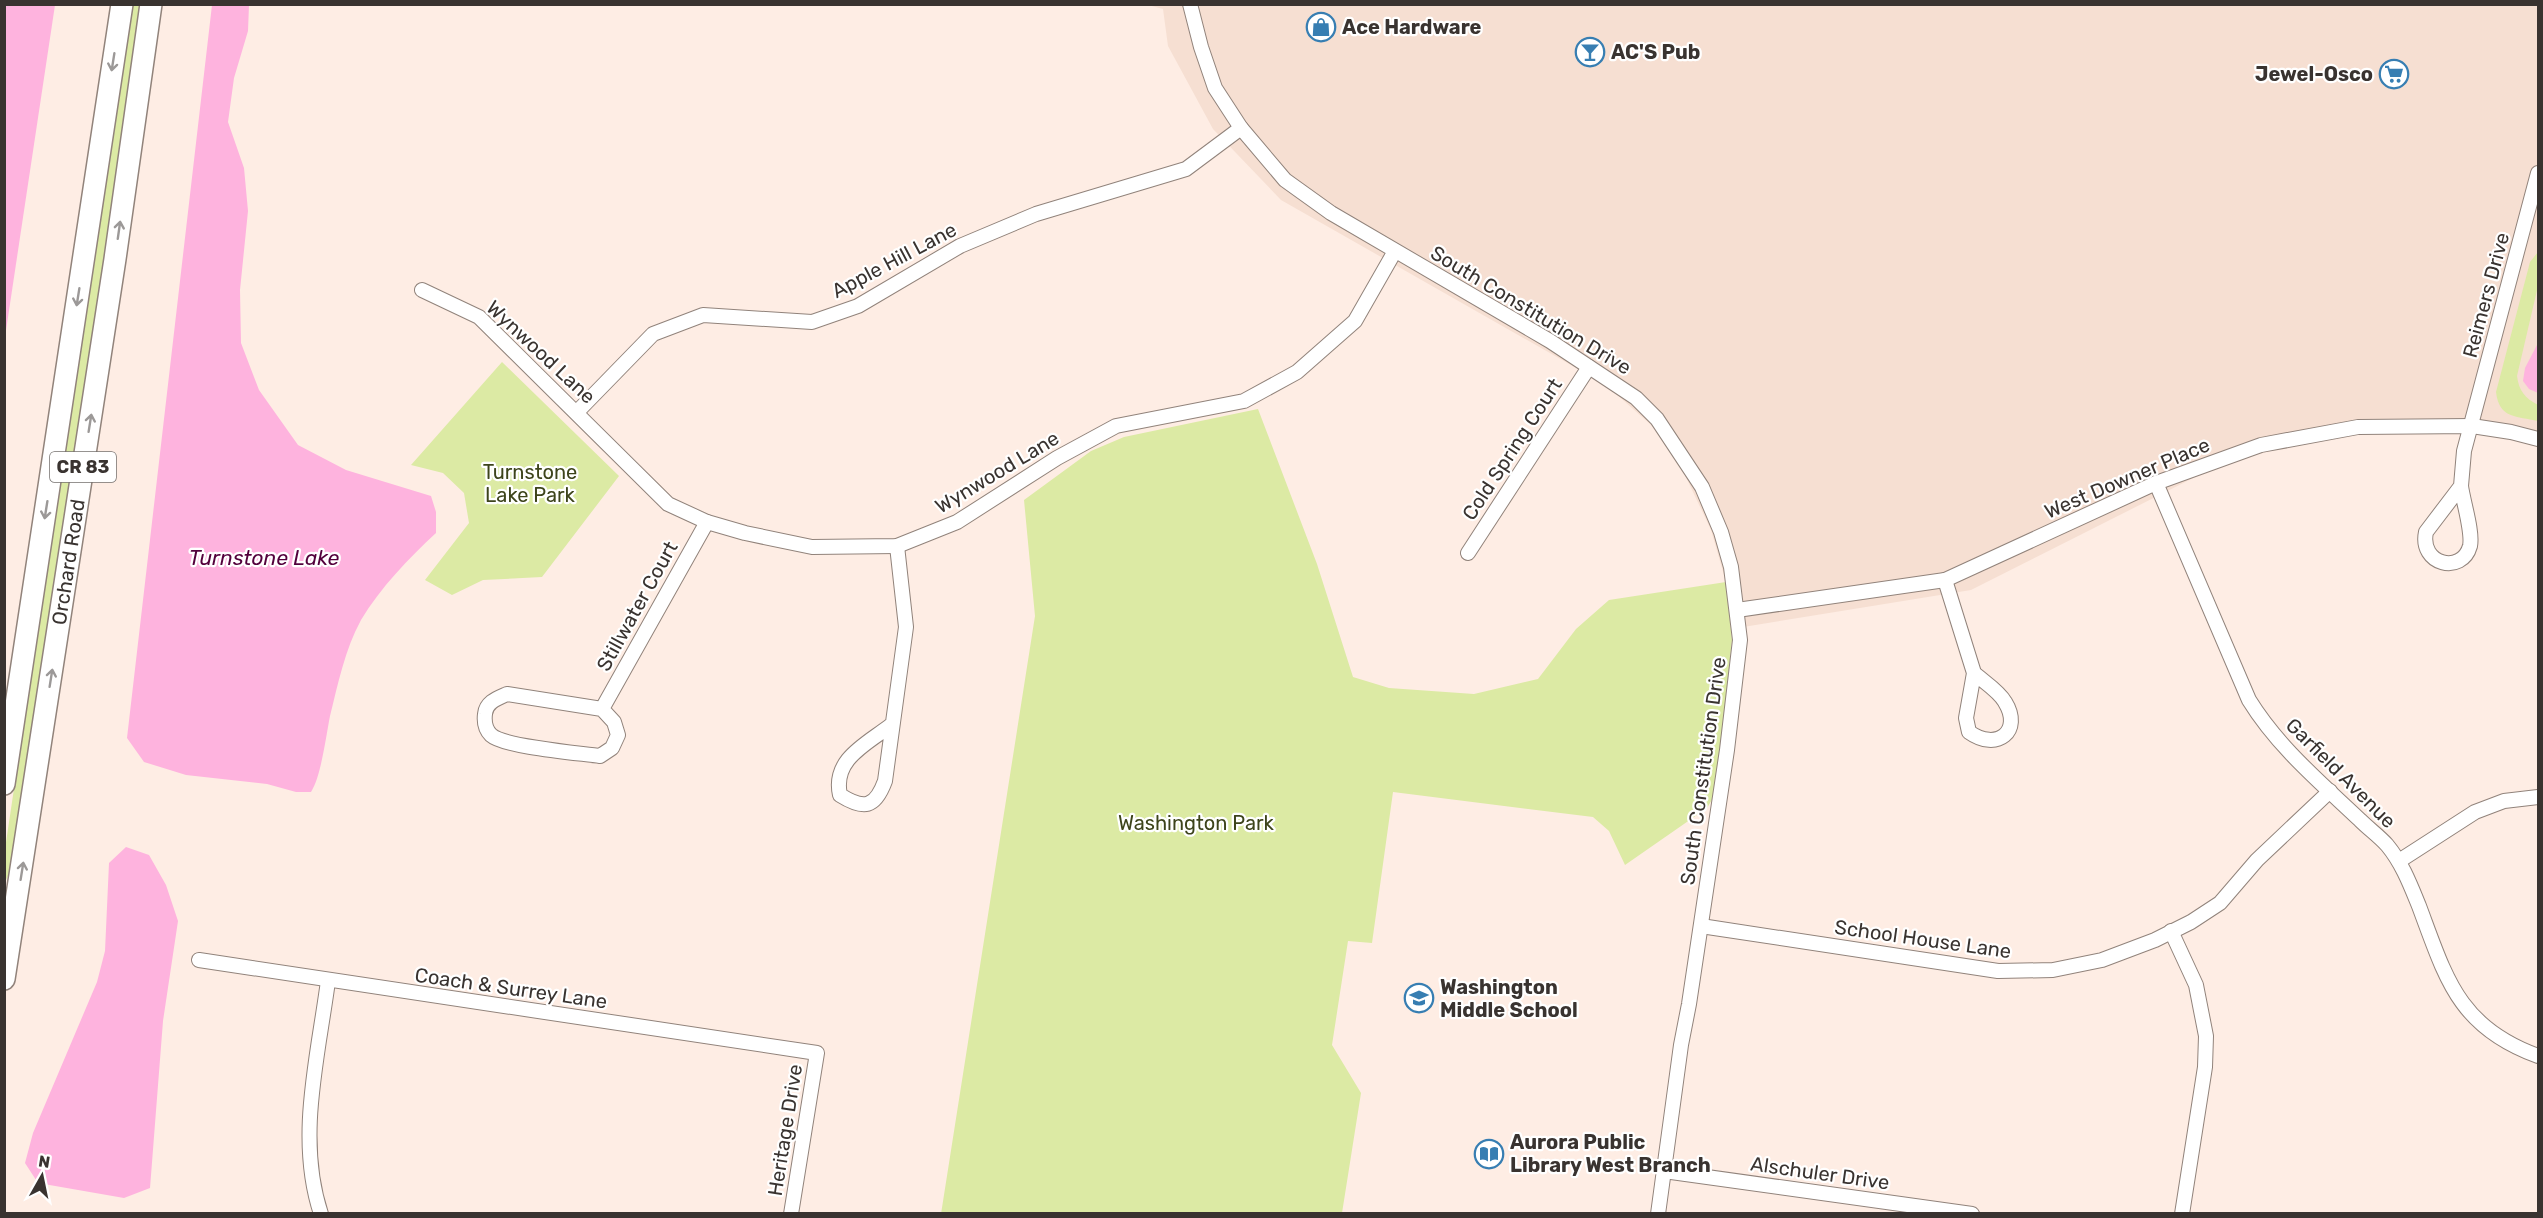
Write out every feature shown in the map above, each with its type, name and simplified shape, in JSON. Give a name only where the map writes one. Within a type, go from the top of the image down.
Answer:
[{"type":"main road","name":"Orchard Road","points":[[4,784],[122,4]]},
{"type":"main road","name":"Orchard Road","points":[[4,979],[9,928],[151,4]]},
{"type":"street","name":"South Constitution Drive","points":[[1190,4],[1215,88],[1241,128],[1285,180],[1331,213],[1550,340],[1636,398],[1657,419],[1702,487],[1724,541],[1731,567],[1737,610],[1739,651],[1727,750],[1681,1045],[1658,1214]]},
{"type":"street","name":"Apple Hill Lane","points":[[577,412],[653,334],[703,315],[812,322],[821,319],[858,306],[960,246],[1036,214],[1186,169],[1241,128]]},
{"type":"street","name":"Reimers Drive","points":[[2461,486],[2426,532],[2425,546],[2433,558],[2439,562],[2458,561],[2470,546],[2461,486],[2464,452],[2538,173]]},
{"type":"street","name":"Wynwood Lane","points":[[422,290],[479,317],[668,504],[706,522],[812,547],[897,546],[957,522],[1057,458],[1116,426],[1244,401],[1297,372],[1355,321],[1395,251]]},
{"type":"street","name":"Cold Spring Court","points":[[1468,554],[1589,367]]},
{"type":"street","name":"West Downer Place","points":[[1737,610],[1945,580],[2156,483],[2261,445],[2358,426],[2472,426],[2538,439]]},
{"type":"street","name":"Garfield Avenue","points":[[2156,483],[2249,700],[2271,732],[2293,757],[2385,844],[2399,861],[2409,880],[2445,975],[2457,998],[2483,1026],[2502,1039],[2538,1056]]},
{"type":"street","name":"Stillwater Court","points":[[602,709],[706,522]]},
{"type":"street","points":[[891,725],[849,758],[840,770],[837,782],[840,795],[852,803],[863,805],[873,802],[880,794],[885,781],[906,627],[897,546]]},
{"type":"street","points":[[1945,580],[1974,673],[1966,718],[1969,732],[1980,740],[1994,741],[2007,733],[2012,719],[2005,701],[1974,673]]},
{"type":"street","points":[[507,694],[602,709],[614,722],[618,735],[612,748],[600,756],[506,742],[491,736],[484,725],[485,710],[494,699],[507,694]]},
{"type":"street","name":"School House Lane","points":[[1701,926],[1959,966],[2030,971],[2074,967],[2102,960],[2155,940],[2191,922],[2220,903],[2258,860],[2330,791]]},
{"type":"street","points":[[2399,861],[2475,812],[2504,801],[2538,797]]},
{"type":"street","points":[[2171,931],[2196,986],[2206,1036],[2205,1067],[2182,1214]]},
{"type":"street","name":"Coach & Surrey Lane","points":[[199,960],[817,1053]]},
{"type":"street","points":[[321,1214],[313,1179],[309,1131],[328,981]]},
{"type":"street","name":"Heritage Drive","points":[[791,1214],[817,1053]]},
{"type":"street","name":"Alschuler Drive","points":[[1664,1171],[1972,1214]]},
{"type":"shaded area","points":[[1148,5],[2538,5],[2538,445],[2485,430],[2383,421],[2221,464],[1971,590],[1731,629],[1726,582],[1711,530],[1684,473],[1659,432],[1606,385],[1281,200],[1213,129],[1168,46],[1163,9]]},
{"type":"green space","points":[[131,5],[143,5],[12,868],[5,882],[5,849]]},
{"type":"green space","points":[[2538,252],[2538,286],[2517,376],[2523,394],[2538,405],[2538,421],[2516,417],[2505,412],[2498,401],[2496,392],[2530,262]]},
{"type":"green space","name":"Turnstone Lake Park","points":[[502,362],[619,476],[542,577],[483,580],[452,595],[425,580],[469,523],[464,493],[443,473],[411,465]]},
{"type":"green space","name":"Washington Park","points":[[1258,409],[1317,564],[1353,677],[1389,688],[1474,694],[1538,679],[1576,629],[1609,600],[1726,582],[1732,640],[1716,793],[1707,808],[1625,865],[1609,831],[1593,817],[1393,792],[1372,943],[1348,941],[1332,1045],[1361,1093],[1342,1213],[941,1214],[1035,616],[1024,500],[1091,451],[1124,437]]},
{"type":"water","points":[[4,5],[55,5],[5,337]]},
{"type":"water","name":"Turnstone Lake","points":[[212,5],[249,5],[248,31],[234,78],[228,122],[244,168],[248,211],[240,290],[241,343],[259,390],[298,445],[346,470],[431,496],[436,512],[436,533],[386,585],[355,631],[342,667],[320,767],[311,792],[296,792],[267,784],[186,775],[144,762],[127,738]]},
{"type":"water","points":[[2538,343],[2538,393],[2529,389],[2523,381],[2525,368]]},
{"type":"water","points":[[126,847],[149,855],[166,885],[178,921],[163,1021],[150,1188],[124,1198],[38,1183],[25,1163],[33,1133],[97,982],[105,951],[109,863]]},
{"type":"place","name":"Ace Hardware","points":[[1321,27]]},
{"type":"place","name":"AC'S Pub","points":[[1590,52]]},
{"type":"place","name":"Jewel-Osco","points":[[2394,74]]},
{"type":"place","name":"Washington Middle School","points":[[1419,998]]},
{"type":"place","name":"Aurora Public Library West Branch","points":[[1489,1154]]}]
